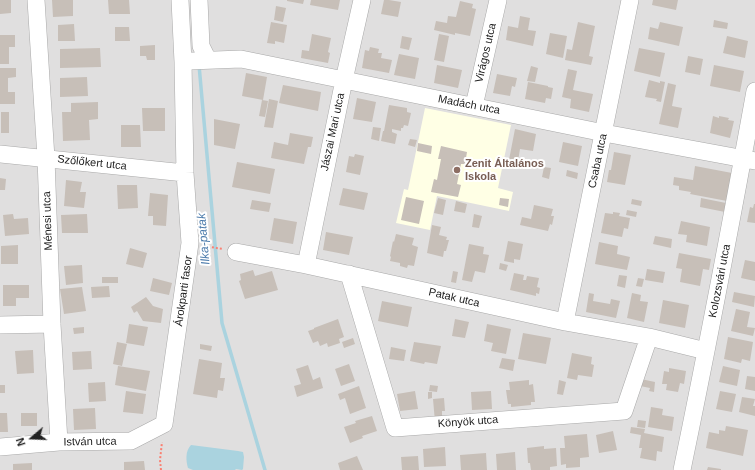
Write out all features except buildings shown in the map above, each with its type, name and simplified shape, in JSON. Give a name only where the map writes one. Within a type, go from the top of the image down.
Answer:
[{"type":"street","name":"Ménesi utca","points":[[36,0],[46,158],[52,324],[59,442]]},
{"type":"street","name":"Árokparti fasor","points":[[180,0],[196,61]]},
{"type":"street","name":"Árokparti fasor","points":[[164,424],[190,243],[185,173],[196,61],[201,46],[199,0]]},
{"type":"street","name":"Jászai Mari utca","points":[[306,265],[362,0]]},
{"type":"street","name":"Virágos utca","points":[[474,106],[498,0]]},
{"type":"street","name":"Csaba utca","points":[[565,322],[630,0]]},
{"type":"street","name":"Madách utca","points":[[196,61],[242,59],[604,133],[749,159]]},
{"type":"street","name":"Kolozsvári utca","points":[[682,470],[706,351],[749,159],[755,91]]},
{"type":"street","name":"Szőlőkert utca","points":[[0,154],[185,173]]},
{"type":"street","name":"Patak utca","points":[[236,252],[349,274],[565,322],[649,337],[706,351]]},
{"type":"street","name":"Könyök utca","points":[[349,274],[395,428],[624,411],[649,337]]},
{"type":"street","points":[[0,325],[52,324]]},
{"type":"street","name":"István utca","points":[[0,447],[59,442],[131,441],[164,424]]},
{"type":"path","points":[[202,245],[236,252]]},
{"type":"path","points":[[161,470],[160,460],[164,424]]},
{"type":"shaded area","points":[[0,0],[755,0],[755,470],[0,470]]},
{"type":"shaded area","name":"Zenit Általános Iskola","points":[[425,108],[511,125],[498,188],[513,192],[509,211],[437,196],[430,230],[396,223],[404,189],[408,190]]},
{"type":"water","points":[[191,445],[243,452],[243,469],[193,470],[188,468],[186,459],[189,447]]},
{"type":"waterway","name":"Ilka-patak","points":[[199,65],[222,323],[265,470]]},
{"type":"place","name":"Zenit Általános Iskola","points":[[457,170]]}]
